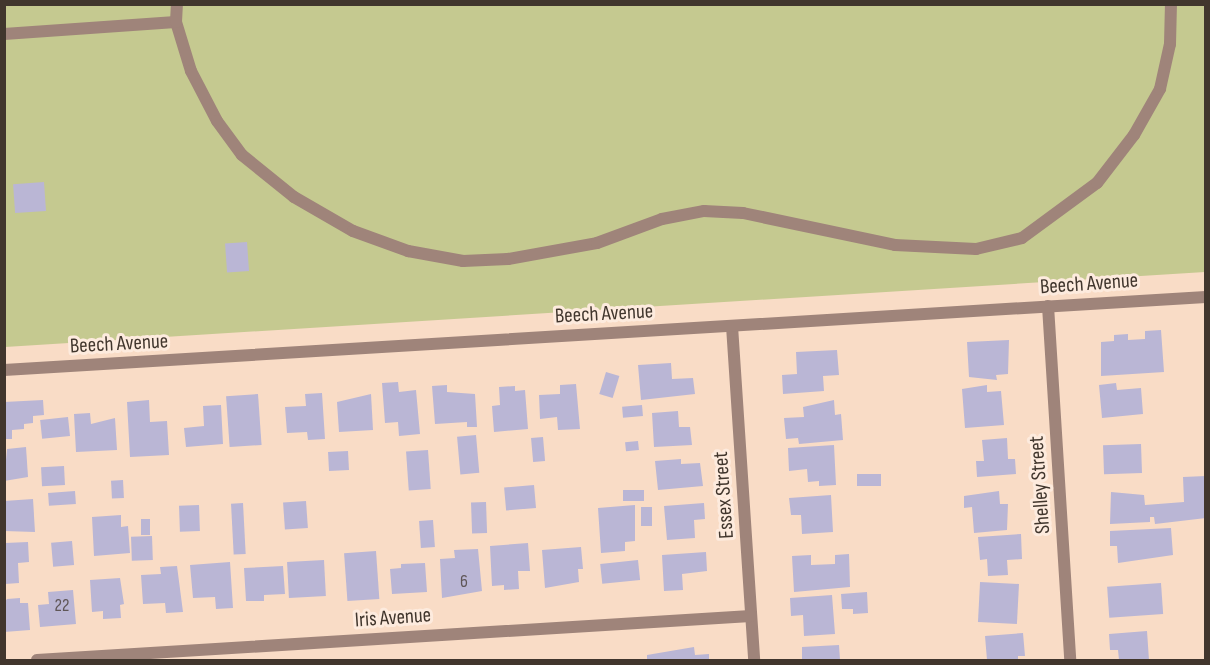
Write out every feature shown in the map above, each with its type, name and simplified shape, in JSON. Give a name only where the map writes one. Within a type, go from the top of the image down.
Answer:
[{"type":"street","points":[[177,4],[176,22],[191,71],[217,121],[242,155],[294,197],[353,231],[408,251],[463,261],[508,259],[597,243],[662,219],[704,211],[743,213],[895,245],[976,249],[1022,238],[1097,183],[1134,135],[1160,89],[1170,44],[1171,4]]},
{"type":"street","points":[[4,34],[176,22]]},
{"type":"street","name":"Beech Avenue","points":[[4,370],[1206,297]]},
{"type":"street","name":"Shelley Street","points":[[1048,306],[1070,660]]},
{"type":"street","name":"Essex Street","points":[[732,326],[754,660]]},
{"type":"street","name":"Iris Avenue","points":[[37,660],[751,616]]},
{"type":"green space","points":[[5,5],[1205,5],[1205,272],[5,347]]},
{"type":"building","points":[[44,182],[46,211],[15,213],[13,184]]},
{"type":"building","points":[[247,242],[249,271],[227,272],[225,244]]},
{"type":"building","points":[[1161,330],[1164,372],[1101,376],[1101,342],[1114,341],[1114,335],[1128,334],[1128,340],[1145,339],[1145,331]]},
{"type":"building","points":[[1009,340],[1008,374],[996,375],[997,380],[969,377],[967,342]]},
{"type":"building","points":[[837,350],[839,375],[823,376],[824,391],[783,394],[782,375],[797,374],[796,352]]},
{"type":"building","points":[[671,363],[672,379],[693,378],[695,394],[641,400],[638,365]]},
{"type":"building","points":[[606,372],[619,376],[613,398],[599,394]]},
{"type":"building","points":[[398,382],[399,392],[416,390],[420,434],[399,436],[398,422],[385,423],[382,383]]},
{"type":"building","points":[[1116,383],[1117,390],[1141,388],[1143,414],[1102,418],[1099,385]]},
{"type":"building","points":[[576,384],[580,429],[558,430],[557,417],[540,419],[539,395],[560,394],[560,385]]},
{"type":"building","points":[[447,385],[447,392],[475,394],[477,427],[467,427],[467,422],[435,424],[432,386]]},
{"type":"building","points":[[987,385],[987,392],[1001,391],[1004,425],[965,428],[962,389]]},
{"type":"building","points":[[515,386],[515,391],[525,390],[528,429],[494,432],[492,406],[500,405],[499,387]]},
{"type":"building","points":[[322,393],[325,439],[308,440],[307,432],[287,433],[285,407],[306,406],[305,394]]},
{"type":"building","points":[[258,394],[262,445],[230,447],[226,396]]},
{"type":"building","points":[[371,394],[373,430],[339,432],[337,402]]},
{"type":"building","points":[[43,400],[44,415],[33,416],[33,423],[24,424],[24,429],[12,430],[12,439],[4,439],[4,402]]},
{"type":"building","points":[[149,400],[150,422],[167,421],[169,455],[130,457],[127,402]]},
{"type":"building","points":[[834,400],[835,415],[841,414],[843,440],[799,444],[798,438],[786,439],[784,418],[804,417],[803,407]]},
{"type":"building","points":[[221,405],[223,444],[186,447],[184,428],[204,426],[203,406]]},
{"type":"building","points":[[642,405],[643,416],[623,418],[622,407]]},
{"type":"building","points":[[678,411],[679,427],[690,427],[692,445],[654,447],[652,413]]},
{"type":"building","points":[[90,413],[91,424],[115,418],[117,450],[76,452],[74,414]]},
{"type":"building","points":[[68,417],[70,436],[42,439],[40,420]]},
{"type":"building","points":[[476,435],[479,473],[460,475],[457,437]]},
{"type":"building","points":[[543,437],[545,461],[533,462],[531,438]]},
{"type":"building","points":[[1007,438],[1008,459],[1015,459],[1016,474],[977,477],[976,461],[984,461],[982,440]]},
{"type":"building","points":[[638,441],[639,450],[626,451],[625,442]]},
{"type":"building","points":[[1141,444],[1142,473],[1104,474],[1103,445]]},
{"type":"building","points":[[834,445],[836,485],[819,486],[819,481],[808,482],[807,469],[789,471],[788,448]]},
{"type":"building","points":[[26,447],[28,477],[4,481],[7,449]]},
{"type":"building","points":[[428,450],[431,489],[409,490],[406,452]]},
{"type":"building","points":[[348,451],[349,470],[329,471],[328,452]]},
{"type":"building","points":[[681,459],[681,464],[700,463],[703,486],[658,490],[655,461]]},
{"type":"building","points":[[64,466],[65,485],[42,486],[41,467]]},
{"type":"building","points":[[857,474],[881,474],[881,486],[857,486]]},
{"type":"building","points":[[1206,476],[1206,518],[1155,524],[1154,517],[1150,517],[1150,522],[1110,524],[1111,492],[1144,495],[1145,505],[1184,502],[1183,477]]},
{"type":"building","points":[[123,480],[124,498],[112,499],[111,481]]},
{"type":"building","points":[[534,485],[536,508],[506,511],[504,488]]},
{"type":"building","points":[[623,490],[644,490],[644,501],[623,501]]},
{"type":"building","points":[[75,491],[76,504],[49,506],[48,493]]},
{"type":"building","points":[[999,491],[1000,504],[1008,504],[1007,530],[974,533],[972,507],[964,508],[964,496]]},
{"type":"building","points":[[831,495],[833,532],[802,534],[801,515],[791,515],[789,498]]},
{"type":"building","points":[[33,499],[35,532],[4,531],[4,501]]},
{"type":"building","points":[[306,501],[308,528],[285,530],[283,503]]},
{"type":"building","points":[[486,502],[487,533],[472,534],[471,503]]},
{"type":"building","points":[[243,503],[246,554],[234,555],[231,504]]},
{"type":"building","points":[[704,503],[705,519],[694,520],[695,538],[667,540],[664,506]]},
{"type":"building","points":[[199,505],[200,531],[180,532],[179,506]]},
{"type":"building","points":[[635,505],[635,541],[625,542],[625,551],[601,553],[598,508]]},
{"type":"building","points":[[641,507],[652,507],[652,526],[641,526]]},
{"type":"building","points":[[121,515],[121,527],[128,526],[130,553],[94,556],[92,517]]},
{"type":"building","points":[[141,519],[150,519],[150,535],[141,535]]},
{"type":"building","points":[[433,520],[435,547],[421,548],[419,521]]},
{"type":"building","points":[[1171,528],[1173,555],[1118,563],[1117,546],[1110,546],[1110,531]]},
{"type":"building","points":[[1021,534],[1022,559],[1007,560],[1008,575],[988,576],[987,559],[980,560],[978,537]]},
{"type":"building","points":[[152,536],[153,560],[132,561],[131,537]]},
{"type":"building","points":[[72,541],[74,565],[53,567],[51,543]]},
{"type":"building","points":[[28,542],[29,562],[18,563],[19,583],[5,584],[5,543]]},
{"type":"building","points":[[528,543],[530,571],[518,571],[519,589],[504,590],[504,585],[492,586],[490,546]]},
{"type":"building","points":[[581,547],[583,569],[578,569],[579,582],[545,588],[542,550]]},
{"type":"building","points":[[478,549],[482,591],[442,598],[440,559],[455,558],[454,550]]},
{"type":"building","points":[[376,551],[379,599],[347,601],[344,553]]},
{"type":"building","points":[[706,552],[707,571],[682,574],[683,590],[664,591],[662,555]]},
{"type":"building","points":[[849,554],[850,587],[794,592],[792,556],[811,555],[811,565],[835,564],[835,555]]},
{"type":"building","points":[[324,560],[326,596],[289,598],[287,562]]},
{"type":"building","points":[[638,560],[640,580],[602,584],[600,564]]},
{"type":"building","points":[[230,562],[233,608],[216,609],[215,597],[193,598],[190,565]]},
{"type":"building","points":[[425,563],[427,592],[392,594],[390,569],[401,568],[401,564]]},
{"type":"building","points":[[177,566],[183,612],[166,613],[165,603],[143,604],[141,575],[161,574],[160,567]]},
{"type":"building","points":[[283,566],[285,594],[264,595],[264,601],[246,601],[244,568]]},
{"type":"building","points":[[120,578],[124,604],[120,605],[121,618],[103,619],[103,611],[92,612],[90,580]]},
{"type":"building","points":[[980,582],[1019,584],[1017,624],[978,622]]},
{"type":"building","points":[[1161,583],[1163,614],[1109,618],[1107,587]]},
{"type":"building","points":[[73,590],[76,624],[40,627],[38,605],[49,604],[48,592]]},
{"type":"building","points":[[867,592],[868,613],[853,614],[853,609],[842,609],[841,594]]},
{"type":"building","points":[[832,595],[835,634],[804,636],[803,615],[791,616],[790,598]]},
{"type":"building","points":[[20,598],[20,603],[28,603],[30,630],[4,632],[4,603],[7,599]]},
{"type":"building","points":[[1147,631],[1149,660],[1119,660],[1118,650],[1110,650],[1109,634]]},
{"type":"building","points":[[1023,633],[1025,656],[1018,656],[1018,660],[987,660],[985,636]]},
{"type":"building","points":[[839,645],[840,660],[802,660],[802,647]]},
{"type":"building","points":[[694,647],[695,655],[709,654],[709,660],[647,660],[647,655]]}]
